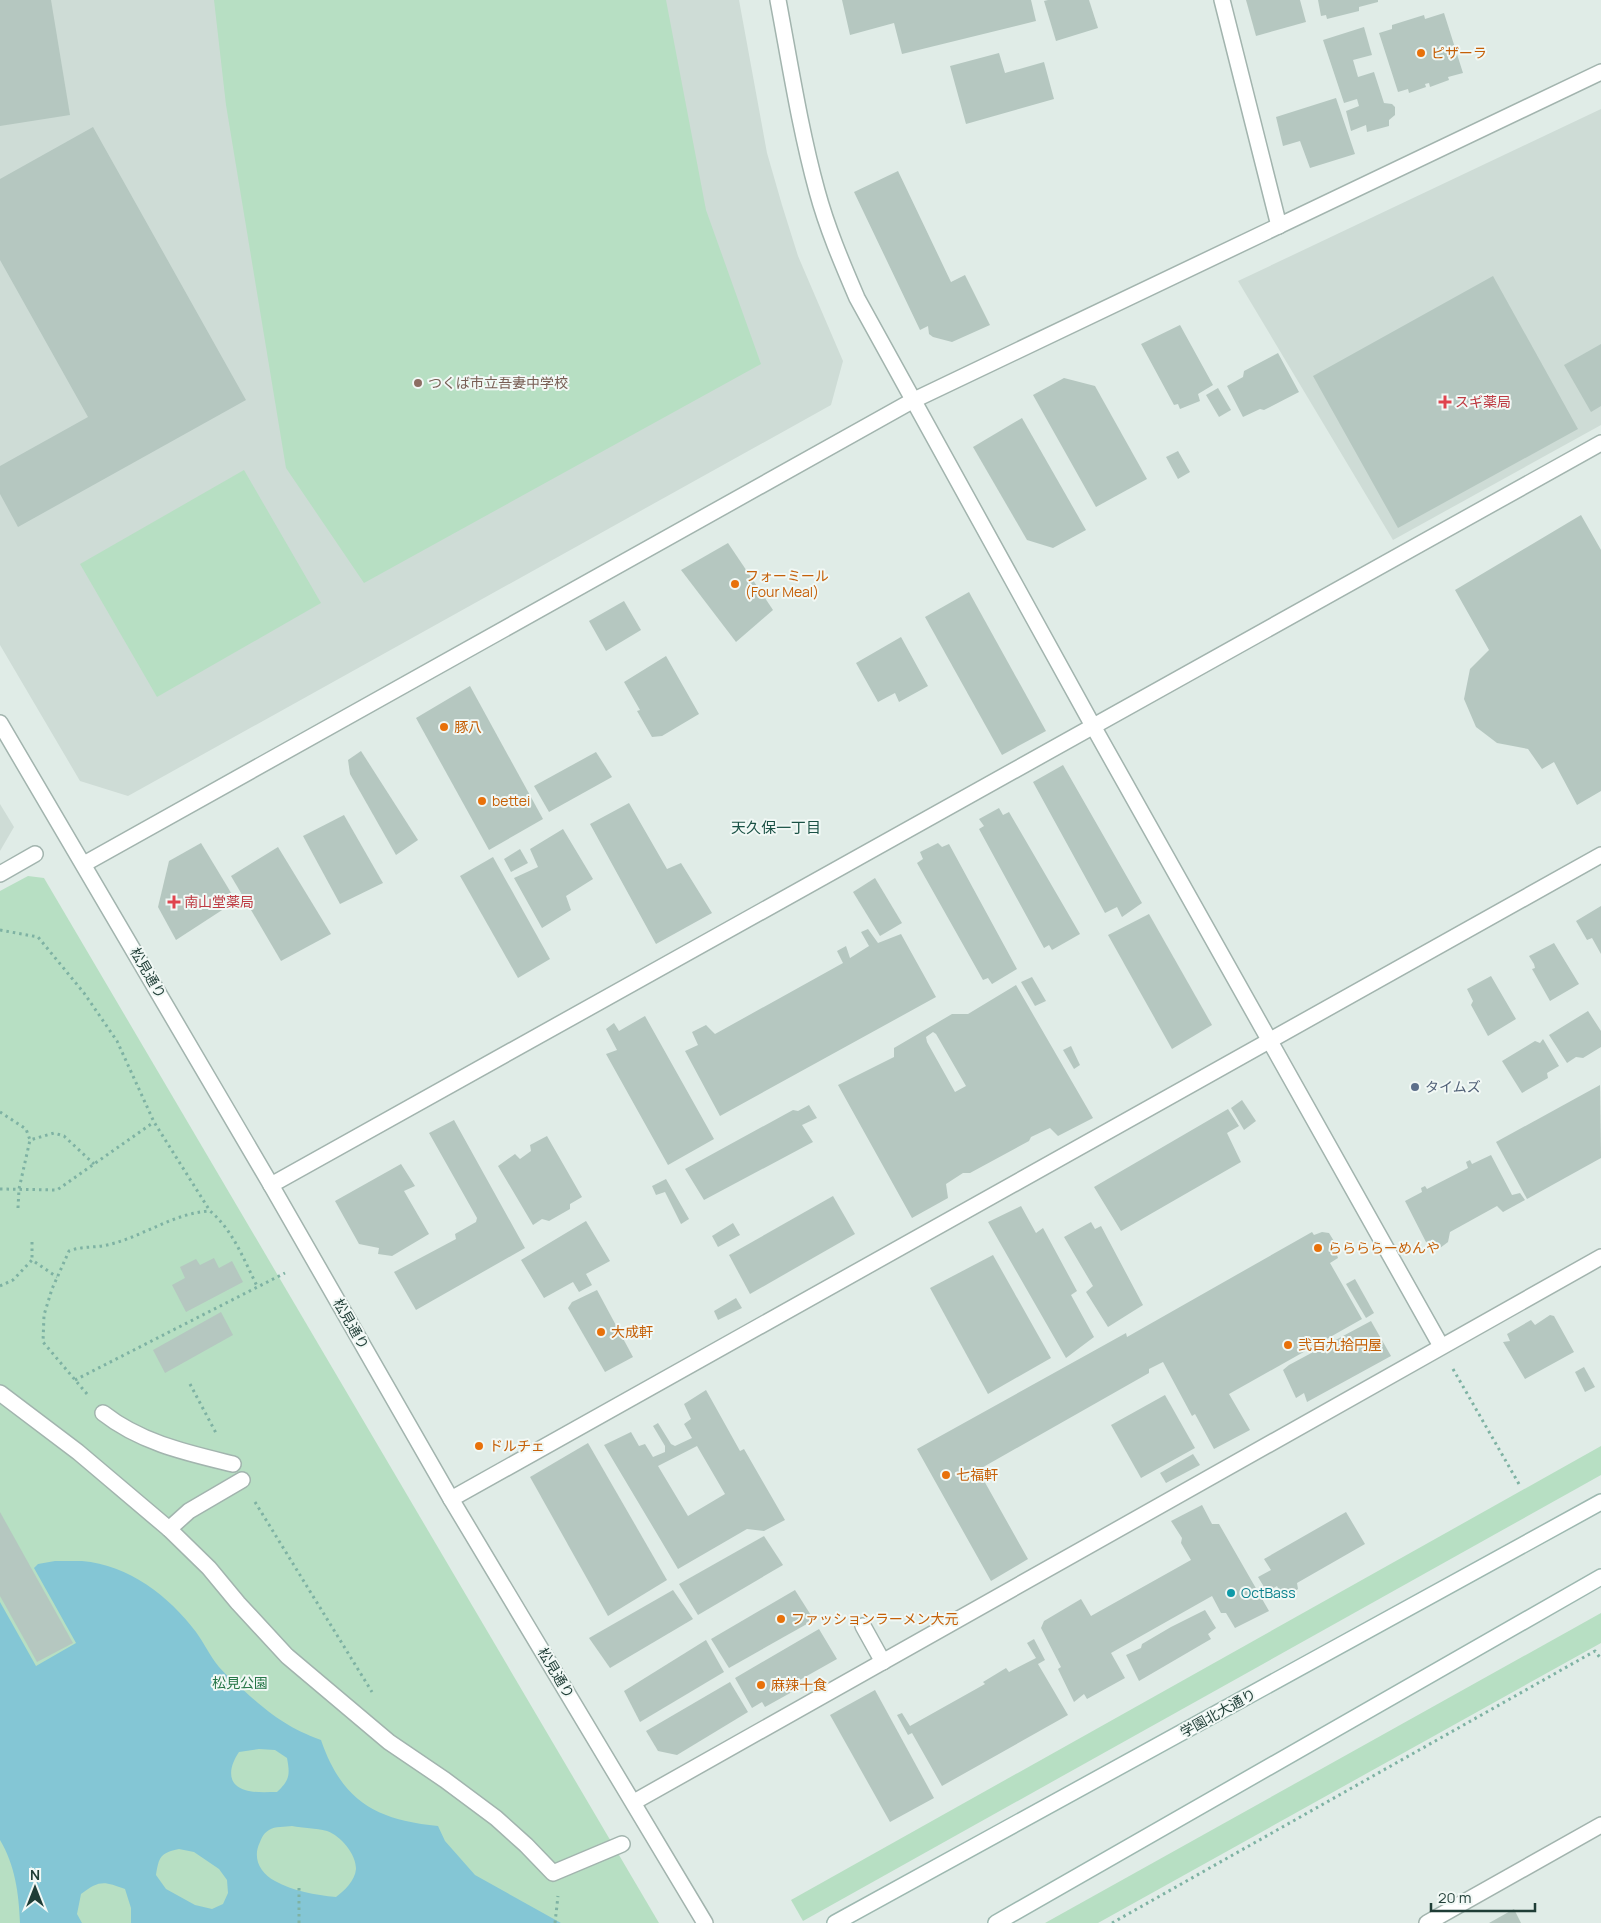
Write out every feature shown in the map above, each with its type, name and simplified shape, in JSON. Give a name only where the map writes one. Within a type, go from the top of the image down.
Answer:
[{"type":"street","points":[[778,0],[803,133],[817,192],[835,245],[857,298],[912,401],[1093,726],[1441,1346]]},
{"type":"street","points":[[1222,0],[1279,226]]},
{"type":"street","points":[[84,864],[912,401],[1601,72]]},
{"type":"street","points":[[271,1185],[1601,443]]},
{"type":"street","name":"松見通り","points":[[0,722],[271,1185],[451,1499],[705,1923]]},
{"type":"street","points":[[0,874],[35,854]]},
{"type":"street","points":[[451,1499],[1601,855]]},
{"type":"street","points":[[634,1802],[1601,1257]]},
{"type":"street","points":[[0,1393],[78,1452],[169,1529],[209,1568],[238,1603],[287,1656],[389,1742],[496,1818],[553,1873],[622,1844]]},
{"type":"street","points":[[103,1413],[119,1426],[168,1448],[233,1464]]},
{"type":"street","points":[[169,1529],[189,1511],[242,1480]]},
{"type":"street","name":"学園北大通り","points":[[834,1923],[1601,1502]]},
{"type":"street","points":[[996,1923],[1601,1577]]},
{"type":"street","points":[[863,1626],[883,1662]]},
{"type":"street","points":[[1426,1923],[1601,1825]]},
{"type":"path","points":[[0,930],[38,937],[84,993],[117,1041],[154,1122],[210,1211],[221,1220],[235,1241],[257,1286]]},
{"type":"path","points":[[0,1112],[26,1129],[30,1140],[19,1189],[18,1208]]},
{"type":"path","points":[[0,1189],[57,1190],[154,1122]]},
{"type":"path","points":[[30,1140],[54,1133],[64,1136],[94,1164]]},
{"type":"path","points":[[103,1413],[43,1342],[44,1315],[69,1251],[80,1247],[106,1246],[174,1219],[197,1212],[210,1211]]},
{"type":"path","points":[[0,1286],[13,1280],[32,1260],[32,1242]]},
{"type":"path","points":[[32,1260],[57,1278]]},
{"type":"path","points":[[76,1380],[284,1273]]},
{"type":"path","points":[[1441,1346],[1519,1484]]},
{"type":"path","points":[[190,1384],[233,1464]]},
{"type":"path","points":[[242,1480],[373,1693]]},
{"type":"path","points":[[1112,1923],[1596,1651],[1601,1659]]},
{"type":"path","points":[[299,1887],[299,1923]]},
{"type":"shaded area","name":"つくば市立吾妻中学校","points":[[0,0],[739,0],[767,153],[798,256],[843,361],[831,405],[128,796],[80,781],[0,645]]},
{"type":"shaded area","points":[[1601,109],[1601,425],[1393,540],[1238,281]]},
{"type":"shaded area","points":[[0,804],[14,827],[0,851]]},
{"type":"green space","points":[[214,0],[666,0],[706,210],[761,364],[364,583],[286,468],[226,105]]},
{"type":"green space","points":[[244,470],[321,603],[157,697],[80,564]]},
{"type":"green space","name":"松見公園","points":[[28,876],[44,878],[659,1923],[0,1923],[0,891]]},
{"type":"green space","points":[[1601,1446],[1601,1475],[803,1921],[791,1900]]},
{"type":"green space","points":[[1601,1613],[1601,1643],[1098,1923],[1045,1923]]},
{"type":"water","points":[[55,1561],[82,1561],[99,1564],[132,1576],[146,1585],[173,1606],[196,1632],[219,1667],[267,1711],[297,1730],[321,1740],[339,1778],[364,1804],[397,1819],[438,1826],[445,1841],[475,1875],[561,1923],[131,1923],[131,1908],[125,1889],[112,1884],[102,1883],[93,1886],[81,1894],[77,1914],[82,1923],[20,1923],[19,1901],[13,1870],[0,1840],[0,1602],[36,1666],[76,1643],[34,1568],[38,1564]],"holes":[[[259,1749],[275,1750],[287,1758],[289,1768],[287,1780],[277,1792],[245,1790],[234,1783],[232,1779],[233,1763],[239,1752]],[[292,1826],[327,1831],[342,1841],[351,1852],[356,1869],[354,1878],[349,1885],[336,1897],[312,1894],[289,1887],[265,1874],[257,1859],[258,1848],[263,1835],[277,1827]],[[179,1849],[194,1852],[219,1869],[227,1880],[228,1893],[223,1904],[212,1909],[195,1905],[166,1889],[156,1875],[160,1860],[168,1852]]]},
{"type":"building","points":[[0,0],[51,0],[70,115],[0,126]]},
{"type":"building","points":[[842,0],[1031,0],[1036,21],[902,54],[894,23],[850,35]]},
{"type":"building","points":[[1089,0],[1098,28],[1056,41],[1044,1]]},
{"type":"building","points":[[1246,0],[1300,0],[1306,22],[1256,36]]},
{"type":"building","points":[[1318,0],[1378,0],[1378,2],[1359,7],[1359,11],[1327,19],[1326,15],[1321,16]]},
{"type":"building","name":"ピザーラ","points":[[1444,13],[1463,73],[1448,77],[1449,80],[1430,87],[1429,83],[1425,84],[1426,87],[1409,93],[1408,89],[1398,92],[1379,33],[1392,29],[1392,25],[1424,15],[1425,19]]},
{"type":"building","points":[[1364,27],[1372,55],[1353,60],[1358,77],[1374,72],[1384,103],[1392,104],[1395,107],[1395,115],[1389,120],[1389,126],[1367,132],[1366,125],[1351,131],[1346,111],[1359,106],[1357,99],[1344,103],[1323,40]]},
{"type":"building","points":[[999,53],[1005,73],[1044,62],[1054,99],[966,124],[950,66]]},
{"type":"building","points":[[1336,98],[1355,154],[1310,168],[1300,141],[1283,146],[1276,117]]},
{"type":"building","points":[[93,127],[246,400],[18,527],[0,494],[0,466],[88,417],[0,260],[0,179]]},
{"type":"building","points":[[898,171],[951,282],[965,275],[990,325],[952,342],[933,337],[929,334],[928,326],[920,330],[854,192]]},
{"type":"building","name":"スギ薬局","points":[[1493,276],[1578,429],[1398,528],[1313,376]]},
{"type":"building","points":[[1180,325],[1213,385],[1198,394],[1200,401],[1180,409],[1178,404],[1174,405],[1141,344]]},
{"type":"building","points":[[1601,344],[1601,406],[1591,412],[1564,365]]},
{"type":"building","points":[[1278,353],[1299,392],[1264,410],[1260,409],[1243,417],[1227,386],[1243,377],[1244,371]]},
{"type":"building","points":[[1064,378],[1095,386],[1147,479],[1096,507],[1033,395]]},
{"type":"building","points":[[1218,388],[1231,410],[1219,417],[1206,395]]},
{"type":"building","points":[[1022,418],[1086,530],[1053,548],[1027,540],[973,447]]},
{"type":"building","points":[[1178,451],[1190,472],[1178,479],[1166,457]]},
{"type":"building","points":[[1581,515],[1601,550],[1601,791],[1577,805],[1554,762],[1542,769],[1528,749],[1497,743],[1476,727],[1464,699],[1470,669],[1489,650],[1455,590]]},
{"type":"building","points":[[728,543],[773,610],[736,642],[681,570]]},
{"type":"building","points":[[969,592],[1046,731],[1002,755],[925,617]]},
{"type":"building","points":[[624,601],[641,630],[606,651],[589,621]]},
{"type":"building","points":[[901,637],[928,686],[899,702],[895,693],[878,702],[856,663]]},
{"type":"building","points":[[666,656],[699,714],[662,736],[652,737],[637,711],[640,710],[624,682]]},
{"type":"building","points":[[470,686],[543,819],[489,850],[416,718]]},
{"type":"building","points":[[361,751],[418,840],[396,855],[350,774],[348,760]]},
{"type":"building","points":[[596,752],[612,777],[549,812],[534,786]]},
{"type":"building","points":[[1063,765],[1142,903],[1122,917],[1117,907],[1105,913],[1033,782]]},
{"type":"building","points":[[629,803],[667,869],[681,863],[712,913],[656,944],[590,824]]},
{"type":"building","points":[[999,808],[1003,815],[1009,812],[1080,934],[1052,950],[1049,945],[1044,948],[979,829],[984,826],[979,819]]},
{"type":"building","points":[[344,815],[383,883],[340,904],[303,836]]},
{"type":"building","points":[[563,829],[593,879],[566,896],[571,910],[542,928],[514,878],[538,867],[530,849]]},
{"type":"building","points":[[201,843],[236,901],[176,940],[158,907],[169,861]]},
{"type":"building","points":[[938,843],[942,847],[949,844],[1017,969],[992,984],[988,978],[983,980],[917,863],[923,859],[920,852]]},
{"type":"building","points":[[278,847],[331,934],[281,961],[231,876]]},
{"type":"building","points":[[520,849],[528,863],[511,872],[504,859]]},
{"type":"building","points":[[493,857],[550,959],[518,978],[460,876]]},
{"type":"building","points":[[875,878],[902,923],[880,936],[853,892]]},
{"type":"building","points":[[1601,906],[1601,954],[1592,938],[1587,940],[1576,921]]},
{"type":"building","points":[[1149,914],[1212,1025],[1172,1049],[1108,935]]},
{"type":"building","points":[[868,929],[878,943],[901,934],[936,997],[720,1116],[685,1051],[698,1045],[692,1032],[706,1025],[715,1034],[843,963],[837,951],[846,946],[850,958],[869,946],[861,932]]},
{"type":"building","points":[[1554,943],[1579,984],[1550,1001],[1532,969],[1535,968],[1529,956]]},
{"type":"building","points":[[1491,976],[1516,1019],[1488,1036],[1471,1005],[1473,1001],[1467,989]]},
{"type":"building","points":[[1032,977],[1046,1001],[1035,1006],[1021,982]]},
{"type":"building","points":[[1016,985],[1093,1118],[1058,1136],[1050,1128],[970,1173],[963,1173],[946,1184],[948,1198],[912,1218],[838,1085],[894,1057],[894,1048],[952,1014],[968,1014]],"holes":[[[933,1032],[936,1034],[966,1086],[955,1092],[927,1042],[926,1037]]]},
{"type":"building","points":[[1588,1011],[1601,1031],[1601,1047],[1583,1058],[1576,1057],[1567,1063],[1549,1035]]},
{"type":"building","points":[[645,1016],[714,1139],[668,1165],[606,1054],[617,1050],[606,1029],[614,1023],[619,1031]]},
{"type":"building","points":[[1543,1039],[1559,1066],[1547,1073],[1548,1078],[1522,1093],[1502,1061],[1535,1041],[1540,1043]]},
{"type":"building","points":[[1071,1046],[1080,1065],[1074,1069],[1063,1050]]},
{"type":"building","points":[[1600,1085],[1601,1158],[1527,1199],[1496,1142]]},
{"type":"building","points":[[1242,1100],[1256,1121],[1244,1130],[1231,1108]]},
{"type":"building","points":[[809,1105],[817,1118],[802,1125],[813,1142],[704,1200],[685,1169],[793,1110],[798,1111]]},
{"type":"building","points":[[1228,1109],[1239,1126],[1227,1133],[1241,1162],[1121,1231],[1094,1187]]},
{"type":"building","points":[[454,1120],[525,1248],[416,1310],[394,1272],[456,1239],[455,1234],[476,1222],[477,1218],[429,1133]]},
{"type":"building","points":[[547,1136],[582,1197],[570,1204],[570,1209],[549,1221],[542,1219],[533,1225],[498,1166],[515,1154],[520,1159],[531,1151],[530,1145]]},
{"type":"building","points":[[1491,1155],[1512,1195],[1520,1193],[1525,1200],[1503,1212],[1497,1206],[1450,1232],[1448,1242],[1436,1251],[1427,1244],[1405,1201],[1422,1192],[1421,1188],[1425,1186],[1427,1189],[1468,1168],[1466,1162],[1470,1160],[1472,1164]]},
{"type":"building","points":[[401,1164],[415,1186],[404,1191],[429,1234],[392,1256],[378,1254],[379,1248],[359,1244],[335,1201]]},
{"type":"building","points":[[666,1179],[689,1219],[681,1224],[665,1192],[656,1195],[652,1186]]},
{"type":"building","points":[[833,1196],[855,1234],[750,1294],[729,1255]]},
{"type":"building","points":[[1021,1206],[1036,1233],[1043,1228],[1077,1291],[1071,1295],[1094,1337],[1066,1358],[988,1222]]},
{"type":"building","points":[[586,1221],[610,1261],[586,1274],[592,1285],[579,1292],[573,1282],[544,1298],[521,1260]]},
{"type":"building","points":[[1091,1222],[1095,1229],[1101,1226],[1143,1305],[1108,1327],[1086,1292],[1093,1286],[1064,1237]]},
{"type":"building","points":[[733,1223],[740,1235],[718,1247],[712,1236]]},
{"type":"building","points":[[1312,1232],[1314,1235],[1322,1232],[1329,1233],[1340,1251],[1337,1255],[1338,1258],[1330,1263],[1362,1319],[1229,1394],[1250,1430],[1214,1449],[1195,1414],[1192,1416],[1163,1362],[1149,1369],[1149,1373],[978,1470],[1028,1559],[991,1581],[917,1449],[1126,1333],[1127,1337]]},
{"type":"building","points":[[993,1255],[1051,1358],[988,1394],[930,1288]]},
{"type":"building","points":[[214,1258],[219,1268],[232,1261],[243,1282],[186,1312],[172,1285],[185,1278],[180,1267],[196,1259],[200,1265]]},
{"type":"building","points":[[1355,1279],[1374,1313],[1366,1318],[1346,1284]]},
{"type":"building","name":"大成軒","points":[[597,1290],[633,1357],[605,1372],[568,1308],[572,1302]]},
{"type":"building","points":[[736,1298],[742,1308],[718,1320],[714,1311]]},
{"type":"building","points":[[221,1312],[233,1335],[165,1373],[153,1350]]},
{"type":"building","points":[[1550,1315],[1554,1316],[1574,1352],[1525,1379],[1503,1342],[1510,1341],[1507,1334],[1531,1320],[1535,1325]]},
{"type":"building","points":[[1371,1321],[1391,1356],[1307,1402],[1304,1393],[1296,1398],[1283,1370]]},
{"type":"building","points":[[1584,1367],[1595,1387],[1585,1392],[1575,1372]]},
{"type":"building","points":[[706,1390],[740,1451],[744,1449],[785,1520],[764,1531],[747,1529],[678,1569],[604,1445],[631,1432],[639,1446],[645,1444],[653,1457],[665,1452],[665,1446],[653,1426],[658,1423],[671,1444],[675,1446],[692,1438],[684,1424],[691,1419],[684,1404]],"holes":[[[697,1446],[725,1494],[688,1516],[658,1466]]]},
{"type":"building","points":[[1165,1395],[1195,1448],[1141,1478],[1111,1425]]},
{"type":"building","points":[[588,1443],[667,1580],[608,1616],[530,1477]]},
{"type":"building","points":[[1193,1454],[1200,1465],[1166,1483],[1160,1473]]},
{"type":"building","points":[[1202,1505],[1212,1524],[1219,1524],[1269,1611],[1235,1628],[1226,1613],[1221,1613],[1212,1596],[1111,1653],[1125,1678],[1087,1699],[1084,1694],[1074,1702],[1058,1669],[1061,1667],[1041,1628],[1044,1621],[1081,1599],[1091,1616],[1191,1560],[1181,1543],[1182,1538],[1171,1521]]},
{"type":"building","points":[[0,1512],[73,1643],[37,1662],[0,1596]]},
{"type":"building","points":[[1346,1512],[1365,1544],[1297,1583],[1298,1589],[1283,1598],[1277,1586],[1267,1592],[1258,1577],[1271,1570],[1264,1559]]},
{"type":"building","points":[[764,1536],[783,1565],[698,1615],[679,1584]]},
{"type":"building","points":[[673,1590],[693,1619],[610,1668],[589,1638]]},
{"type":"building","points":[[795,1590],[814,1620],[729,1668],[711,1639]]},
{"type":"building","points":[[1205,1610],[1216,1628],[1208,1634],[1211,1639],[1139,1681],[1126,1655],[1141,1648],[1142,1644],[1171,1627]]},
{"type":"building","points":[[819,1629],[837,1659],[789,1686],[792,1692],[765,1707],[762,1702],[752,1708],[735,1678]]},
{"type":"building","points":[[1034,1639],[1045,1660],[1038,1664],[1068,1715],[942,1786],[912,1733],[908,1735],[897,1715],[902,1713],[910,1726],[985,1684],[983,1682],[1006,1668],[1009,1672],[1036,1658],[1027,1643]]},
{"type":"building","points":[[706,1640],[724,1672],[640,1722],[624,1691]]},
{"type":"building","points":[[730,1682],[748,1712],[677,1755],[658,1751],[646,1731]]},
{"type":"building","points":[[875,1690],[934,1798],[890,1822],[830,1715]]},
{"type":"building","points":[[1514,1909],[1521,1923],[1489,1923]]},
{"type":"place","name":"ピザーラ","points":[[1421,53]]},
{"type":"place","name":"つくば市立吾妻中学校","points":[[418,383]]},
{"type":"place","name":"スギ薬局","points":[[1445,402]]},
{"type":"place","name":"フォーミール (Four Meal)","points":[[735,584]]},
{"type":"place","name":"豚八","points":[[444,727]]},
{"type":"place","name":"bettei","points":[[482,801]]},
{"type":"place","name":"南山堂薬局","points":[[174,902]]},
{"type":"place","name":"タイムズ","points":[[1415,1087]]},
{"type":"place","name":"ららららーめんや","points":[[1318,1248]]},
{"type":"place","name":"大成軒","points":[[601,1332]]},
{"type":"place","name":"弐百九拾円屋","points":[[1288,1345]]},
{"type":"place","name":"ドルチェ","points":[[479,1446]]},
{"type":"place","name":"七福軒","points":[[946,1475]]},
{"type":"place","name":"OctBass","points":[[1231,1593]]},
{"type":"place","name":"ファッションラーメン大元","points":[[781,1619]]},
{"type":"place","name":"麻辣十食","points":[[761,1685]]},
{"type":"district","name":"天久保一丁目","points":[[776,828]]}]
